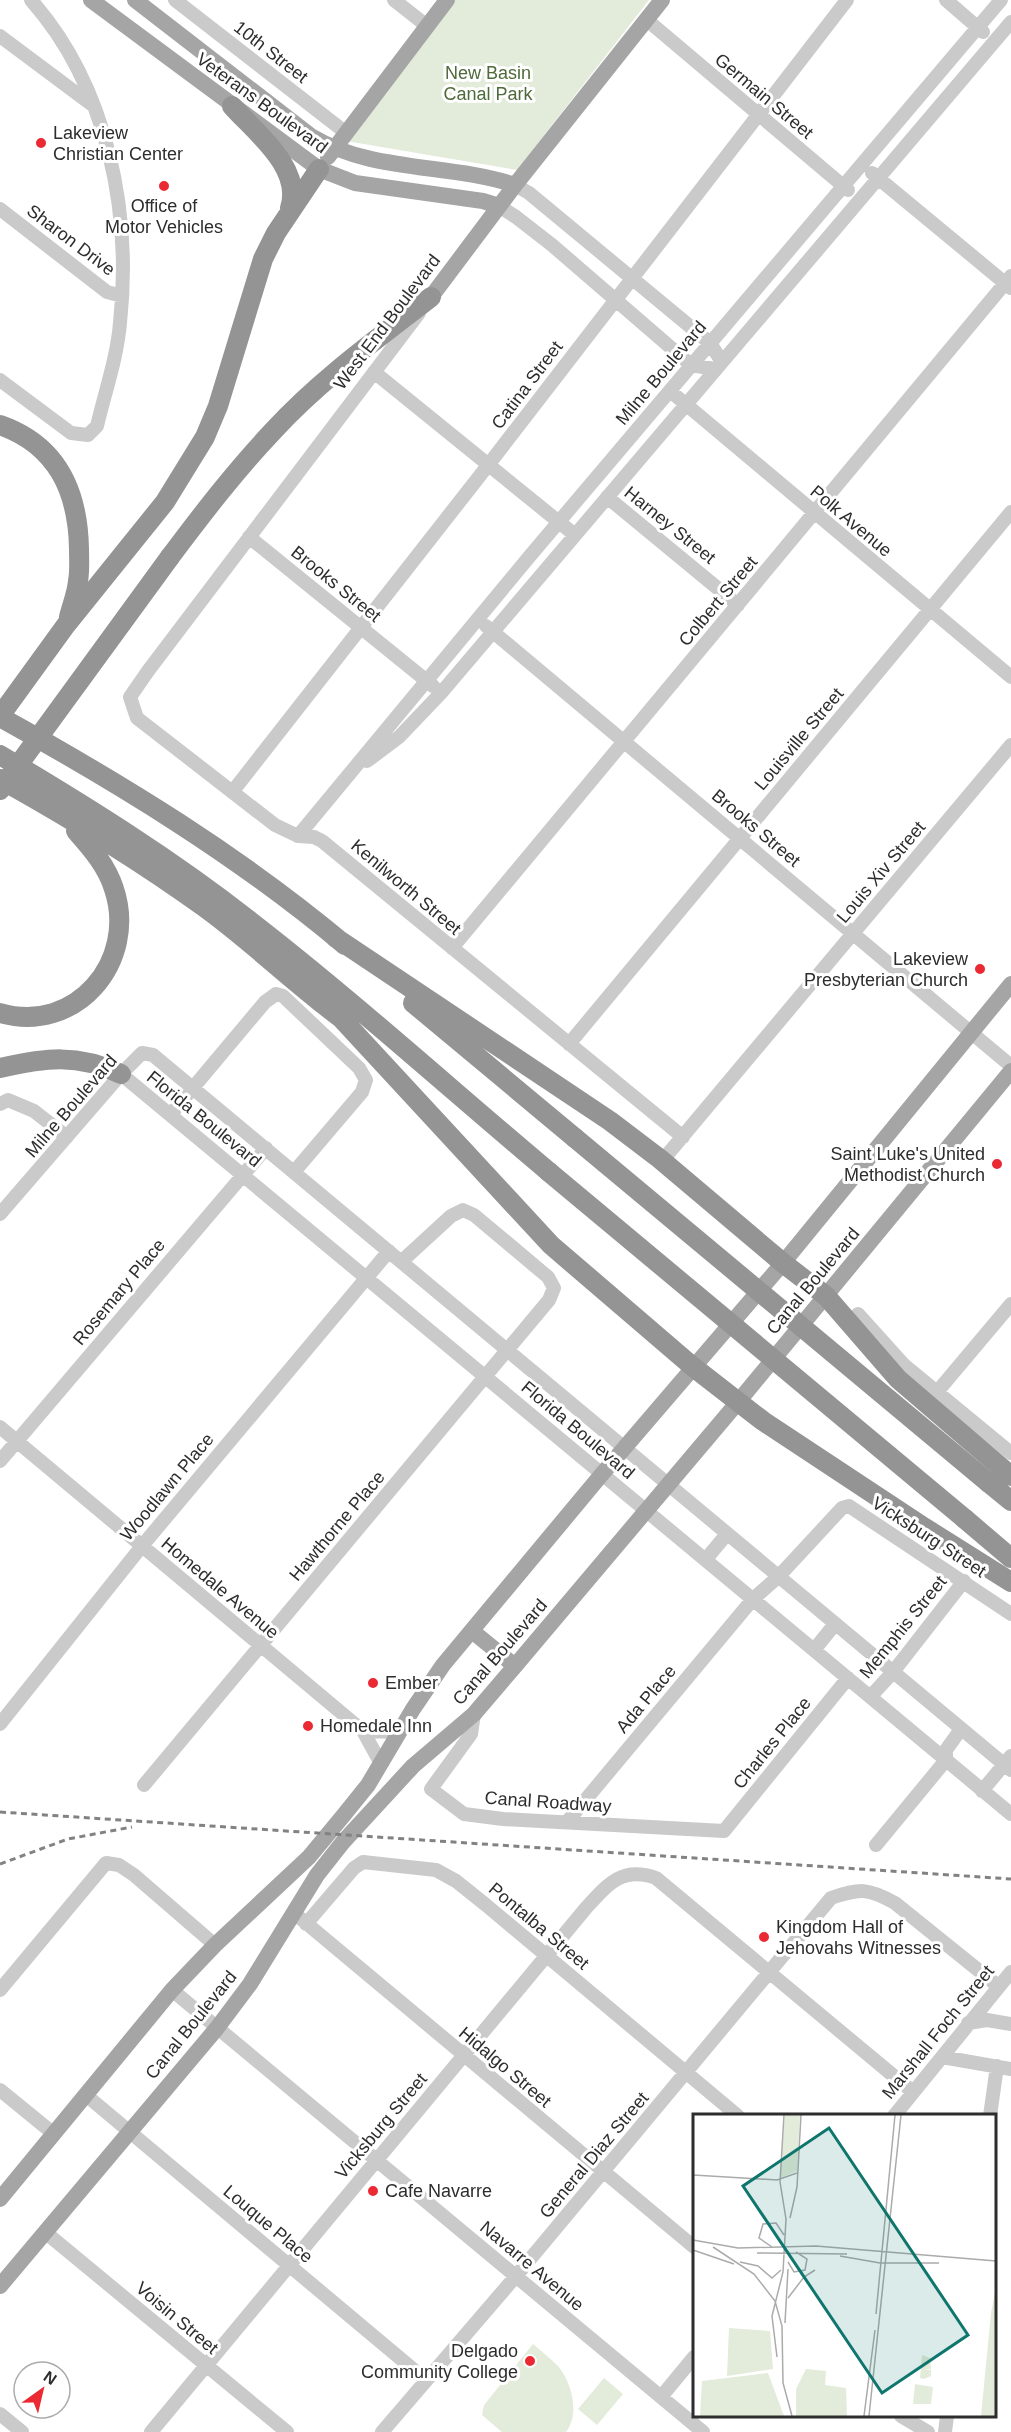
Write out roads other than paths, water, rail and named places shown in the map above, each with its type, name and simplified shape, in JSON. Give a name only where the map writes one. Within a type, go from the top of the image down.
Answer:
[{"type":"highway","points":[[232,106],[284,166],[293,186],[294,196],[290,211]]},
{"type":"highway","points":[[320,169],[276,233],[260,267],[218,406],[205,437],[165,502],[66,625],[0,716],[101,773],[170,816],[266,884],[336,938],[1011,1501]]},
{"type":"highway","points":[[0,790],[224,486],[275,428],[371,343],[431,297]]},
{"type":"highway","points":[[0,425],[28,438],[45,453],[56,464],[71,492],[79,533],[78,581],[66,625]]},
{"type":"highway","points":[[0,755],[127,834],[249,920],[383,1029],[549,1172],[1011,1558]]},
{"type":"highway","points":[[0,779],[61,813],[204,907],[254,945],[340,1017],[508,1137]]},
{"type":"highway","points":[[0,1013],[30,1017],[47,1015],[64,1009],[93,990],[107,972],[114,957],[119,919],[114,889],[96,854],[61,813]]},
{"type":"highway","points":[[336,938],[610,1120],[662,1161],[783,1263],[826,1296],[898,1379],[1011,1476]]},
{"type":"highway","points":[[340,1017],[551,1245],[693,1366],[763,1421],[875,1496],[1011,1582]]},
{"type":"highway","points":[[0,1068],[37,1059],[67,1058],[92,1062],[121,1074]]},
{"type":"main road","name":"Veterans Boulevard","points":[[92,0],[320,169],[355,183],[483,201],[499,207]]},
{"type":"main road","name":"Veterans Boulevard","points":[[135,0],[311,136],[333,149],[386,162],[492,178],[515,185]]},
{"type":"main road","points":[[320,169],[345,132],[447,0]]},
{"type":"main road","name":"West End Boulevard","points":[[431,297],[515,185],[662,0]]},
{"type":"main road","points":[[168,57],[183,37]]},
{"type":"main road","points":[[355,183],[358,176],[368,170],[380,170],[412,177],[437,170]]},
{"type":"main road","name":"Canal Boulevard","points":[[0,2199],[172,1990],[215,1945],[309,1857],[368,1785],[380,1762],[443,1665],[693,1366],[783,1263],[1011,984]]},
{"type":"main road","name":"Canal Boulevard","points":[[0,2286],[217,2028],[300,1918],[317,1875],[377,1803],[413,1766],[474,1714],[738,1402],[1011,1071]]},
{"type":"main road","points":[[472,1631],[515,1666]]},
{"type":"street","points":[[0,380],[70,433],[88,435],[97,426],[120,324],[123,246],[120,199],[113,166],[93,105],[64,46],[31,0]]},
{"type":"street","name":"10th Street","points":[[176,0],[345,132]]},
{"type":"street","points":[[394,0],[427,26]]},
{"type":"street","name":"Catina Street","points":[[233,791],[847,0]]},
{"type":"street","points":[[946,0],[994,41]]},
{"type":"street","name":"Milne Boulevard","points":[[298,836],[691,365],[1001,0]]},
{"type":"street","name":"Germain Street","points":[[646,20],[859,199]]},
{"type":"street","name":"Milne Boulevard","points":[[351,771],[399,737],[441,693],[1011,22]]},
{"type":"street","points":[[0,36],[93,105]]},
{"type":"street","points":[[861,164],[1009,282]]},
{"type":"street","points":[[499,207],[552,245],[691,365],[719,365],[710,343],[529,193],[515,185]]},
{"type":"street","name":"Sharon Drive","points":[[0,209],[107,292],[122,296]]},
{"type":"street","name":"Colbert Street","points":[[452,948],[624,739],[1009,282]]},
{"type":"street","name":"West End Boulevard","points":[[148,671],[431,297]]},
{"type":"street","points":[[374,372],[575,535]]},
{"type":"street","points":[[0,391],[19,395]]},
{"type":"street","name":"Polk Avenue","points":[[670,391],[1011,677]]},
{"type":"street","name":"Harney Street","points":[[607,497],[738,604]]},
{"type":"street","name":"Louisville Street","points":[[569,1044],[1011,512]]},
{"type":"street","name":"Brooks Street","points":[[249,537],[441,693]]},
{"type":"street","name":"Brooks Street","points":[[478,619],[624,739],[1011,1066]]},
{"type":"street","name":"Kenilworth Street","points":[[148,671],[130,697],[137,718],[274,825],[298,836],[314,837],[322,841],[683,1137]]},
{"type":"street","name":"Louis Xiv Street","points":[[662,1161],[1011,744]]},
{"type":"street","points":[[171,1114],[265,1002],[276,994],[289,1000],[359,1068],[366,1080],[362,1092],[294,1172]]},
{"type":"street","name":"Milne Boulevard","points":[[0,1214],[121,1074],[142,1053],[147,1052]]},
{"type":"street","name":"Florida Boulevard","points":[[147,1052],[194,1087],[625,1447],[667,1485],[961,1729],[1009,1766]]},
{"type":"street","name":"Florida Boulevard","points":[[121,1074],[243,1173],[1011,1814]]},
{"type":"street","points":[[0,1104],[8,1100],[23,1104],[67,1137]]},
{"type":"street","name":"Rosemary Place","points":[[0,1461],[266,1148]]},
{"type":"street","name":"Hawthorne Place","points":[[144,1785],[508,1350],[549,1300],[554,1288],[548,1277],[474,1215],[463,1210],[451,1216],[402,1261]]},
{"type":"street","name":"Woodlawn Place","points":[[0,1724],[142,1546],[389,1251]]},
{"type":"street","points":[[938,1392],[1011,1304]]},
{"type":"street","points":[[858,1314],[904,1365],[1011,1453]]},
{"type":"street","name":"Homedale Avenue","points":[[0,1427],[363,1731],[380,1762]]},
{"type":"street","name":"Vicksburg Street","points":[[753,1599],[779,1576],[842,1508],[849,1506],[1011,1614]]},
{"type":"street","points":[[706,1559],[727,1534]]},
{"type":"street","name":"Memphis Street","points":[[871,1696],[893,1672],[964,1581]]},
{"type":"street","name":"Ada Place","points":[[567,1822],[753,1599]]},
{"type":"street","points":[[814,1650],[836,1624]]},
{"type":"street","name":"Charles Place","points":[[724,1831],[848,1678]]},
{"type":"street","name":"Canal Roadway","points":[[474,1714],[471,1734],[431,1789],[464,1814],[724,1831]]},
{"type":"street","points":[[876,1845],[946,1760],[946,1750],[961,1729]]},
{"type":"street","points":[[363,1731],[399,1732]]},
{"type":"street","points":[[982,1791],[1009,1766]]},
{"type":"street","name":"Pontalba Street","points":[[300,1918],[363,1862],[436,1870],[456,1881],[737,2114]]},
{"type":"street","points":[[0,1990],[106,1863],[119,1864],[215,1945]]},
{"type":"street","name":"Vicksburg Street","points":[[151,2432],[546,1955],[586,1908],[615,1880],[624,1875],[636,1873],[656,1878],[770,1972]]},
{"type":"street","name":"General Diaz Street","points":[[382,2432],[516,2276],[831,1898],[855,1890],[870,1890],[883,1896],[895,1903],[998,1986]]},
{"type":"street","name":"Hidalgo Street","points":[[300,1918],[693,2246]]},
{"type":"street","points":[[770,1972],[913,2092]]},
{"type":"street","name":"Marshall Foch Street","points":[[895,2114],[1011,1972]]},
{"type":"street","name":"Navarre Avenue","points":[[172,1990],[703,2432]]},
{"type":"street","points":[[968,2023],[987,2020],[1011,2024]]},
{"type":"street","points":[[942,2057],[1004,2068],[990,2114]]},
{"type":"street","points":[[0,2090],[54,2134]]},
{"type":"street","name":"Louque Place","points":[[87,2096],[426,2380]]},
{"type":"street","name":"Voisin Street","points":[[45,2232],[287,2432]]},
{"type":"street","points":[[661,2397],[693,2358]]},
{"type":"street","points":[[0,2414],[22,2432]]},
{"type":"street","points":[[904,2417],[928,2432]]},
{"type":"street","points":[[945,2432],[947,2417]]},
{"type":"railway","points":[[0,1812],[1011,1879]]},
{"type":"railway","points":[[0,1864],[68,1839],[132,1827]]},
{"type":"place","name":"Lakeview Christian Center","points":[[41,143]]},
{"type":"place","name":"Office of Motor Vehicles","points":[[164,186]]},
{"type":"place","name":"Lakeview Presbyterian Church","points":[[980,969]]},
{"type":"place","name":"Saint Luke's United Methodist Church","points":[[997,1164]]},
{"type":"place","name":"Ember","points":[[373,1683]]},
{"type":"place","name":"Homedale Inn","points":[[308,1726]]},
{"type":"place","name":"Kingdom Hall of Jehovahs Witnesses","points":[[764,1937]]},
{"type":"place","name":"Cafe Navarre","points":[[373,2191]]},
{"type":"place","name":"Delgado Community College","points":[[530,2361]]},
{"type":"park label","name":"New Basin Canal Park","points":[[488,83]]}]
